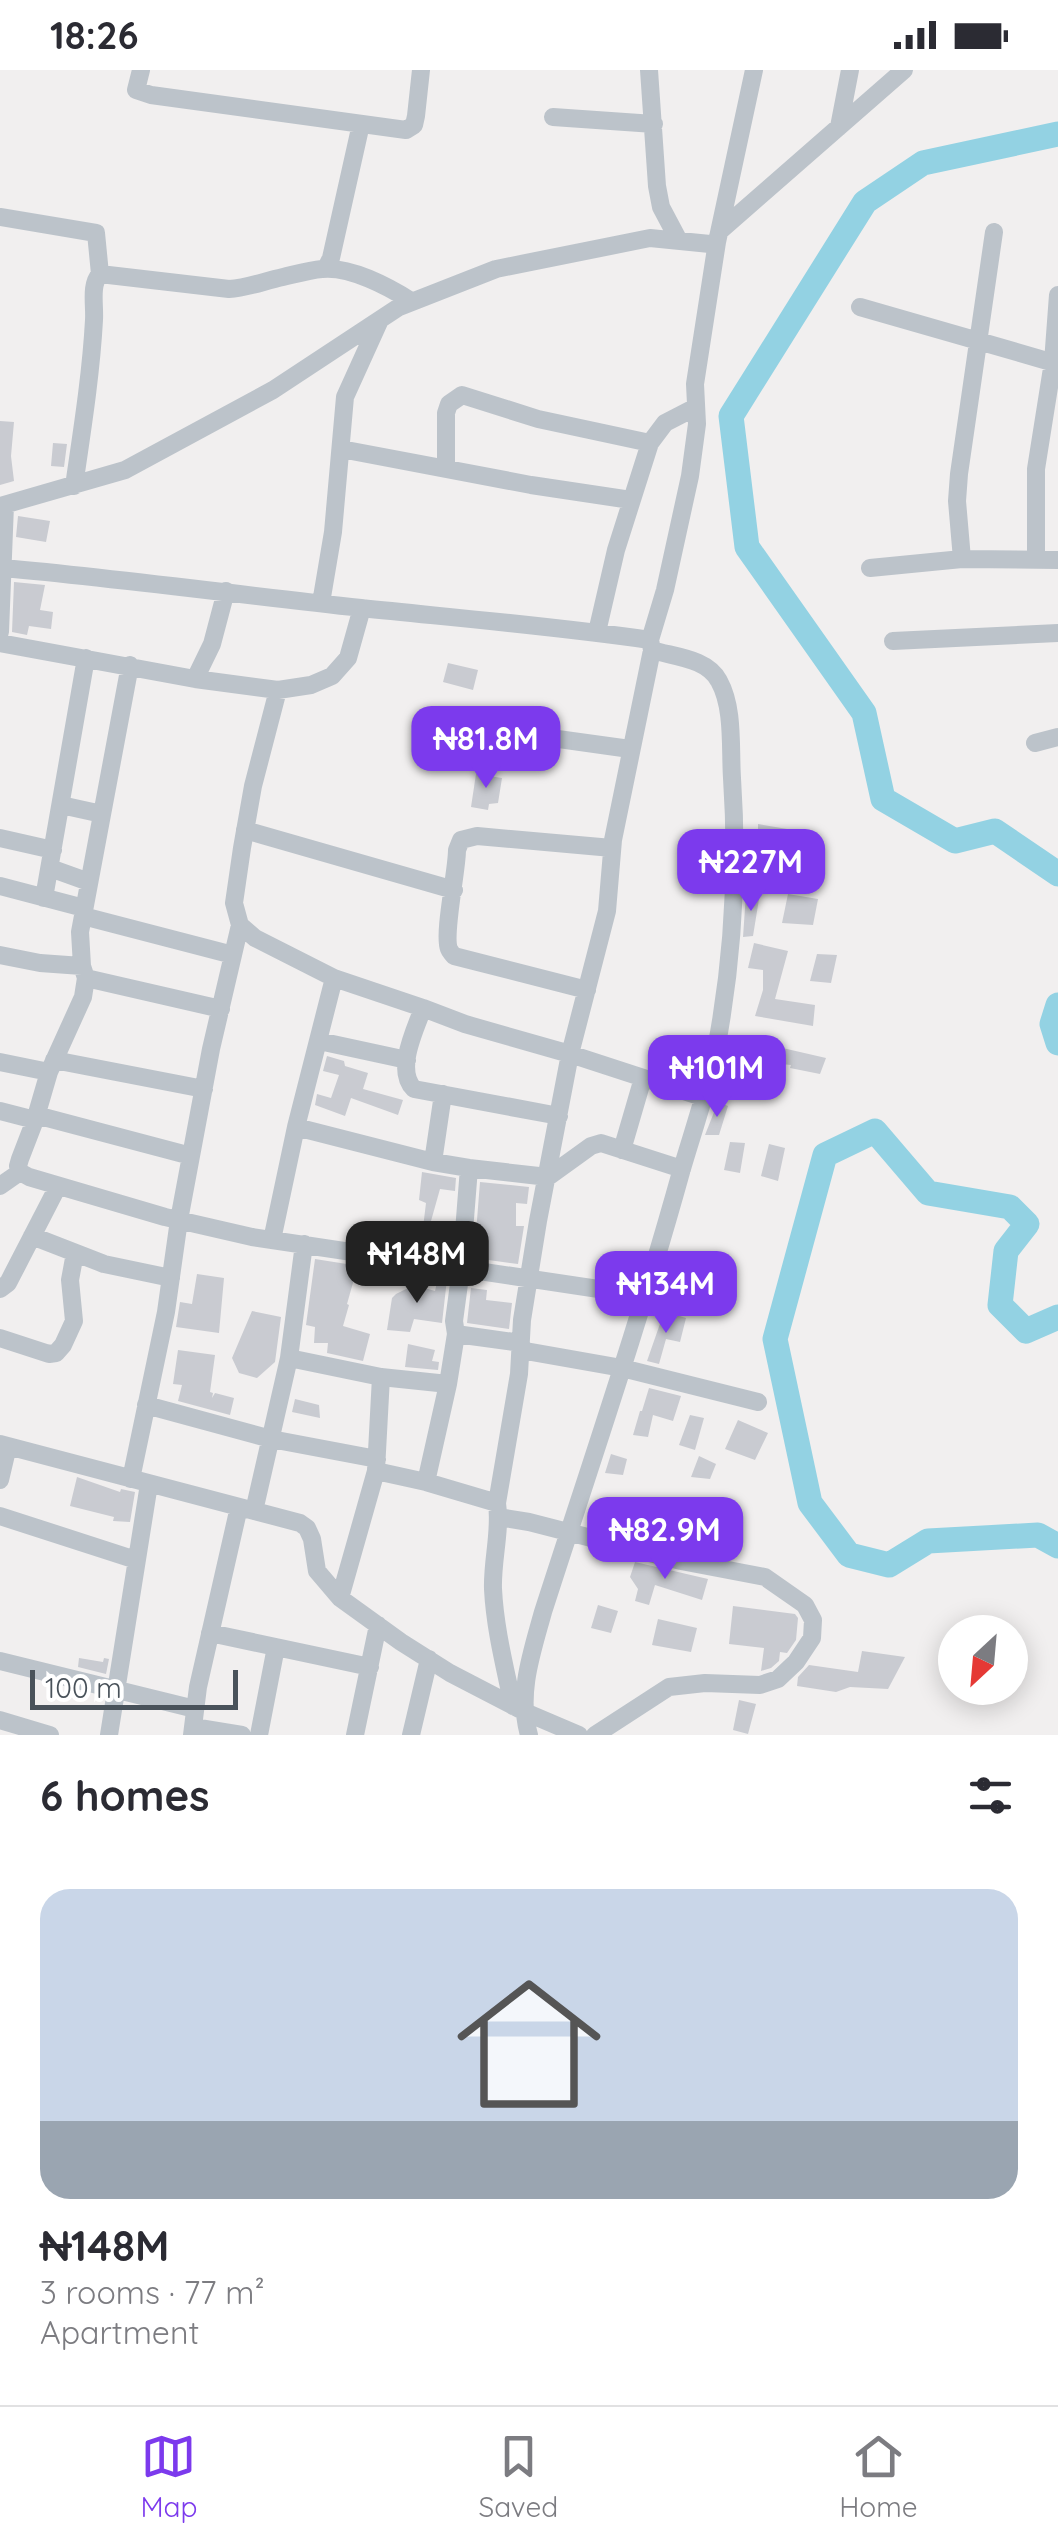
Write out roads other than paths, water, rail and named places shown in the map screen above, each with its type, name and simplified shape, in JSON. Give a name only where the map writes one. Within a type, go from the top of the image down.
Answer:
[{"type":"street","points":[[140,70],[138,92],[406,130],[414,124],[420,70]]},
{"type":"street","points":[[650,70],[657,186],[661,207],[678,241]]},
{"type":"street","points":[[529,1735],[497,1631],[493,1586],[498,1510],[520,1374],[522,1320],[570,1054],[607,911],[612,848],[630,748],[690,476],[696,424],[695,384],[719,236],[754,70]]},
{"type":"street","points":[[839,126],[850,70]]},
{"type":"street","points":[[0,632],[2,506],[125,470],[272,390],[412,301],[496,269],[650,238],[710,244],[904,70]]},
{"type":"street","points":[[554,117],[654,124]]},
{"type":"street","points":[[326,268],[361,124]]},
{"type":"street","points":[[0,217],[96,233],[100,274],[95,280],[87,392],[74,486]]},
{"type":"street","points":[[962,560],[959,474],[994,232]]},
{"type":"street","points":[[100,274],[246,288],[326,268],[371,279],[412,301]]},
{"type":"street","points":[[1036,559],[1036,469],[1055,363],[1058,295]]},
{"type":"street","points":[[860,307],[1055,363]]},
{"type":"street","points":[[322,603],[333,532],[345,397],[380,321]]},
{"type":"street","points":[[446,468],[446,413],[449,404],[462,395],[538,419],[650,443]]},
{"type":"street","points":[[597,632],[616,550],[650,443],[665,423],[696,407]]},
{"type":"street","points":[[341,449],[632,500]]},
{"type":"street","points":[[870,568],[962,560],[1058,560]]},
{"type":"street","points":[[4,568],[597,632],[651,645],[696,662],[719,680],[728,709],[736,836],[729,947],[716,1046],[705,1098],[568,1532],[519,1709]]},
{"type":"street","points":[[195,679],[212,644],[226,591]]},
{"type":"street","points":[[0,643],[278,690],[311,685],[332,676],[348,658],[362,608]]},
{"type":"street","points":[[894,641],[1058,633]]},
{"type":"street","points":[[44,898],[86,658]]},
{"type":"street","points":[[130,665],[80,932],[83,997],[52,1066],[20,1158],[20,1172],[29,1178],[179,1220],[272,1240],[645,1296]]},
{"type":"street","points":[[108,1735],[136,1560],[146,1406],[204,1089],[240,925],[234,903],[252,786],[278,690]]},
{"type":"street","points":[[479,728],[630,748]]},
{"type":"street","points":[[1035,742],[1058,738]]},
{"type":"street","points":[[60,805],[102,814]]},
{"type":"street","points":[[245,830],[454,890]]},
{"type":"street","points":[[587,990],[454,956],[448,947],[459,843],[477,836],[612,848]]},
{"type":"street","points":[[0,838],[51,859],[89,882]]},
{"type":"street","points":[[0,886],[233,955]]},
{"type":"street","points":[[240,925],[255,938],[334,978],[465,1024],[705,1098]]},
{"type":"street","points":[[0,955],[84,972],[220,1009]]},
{"type":"street","points":[[272,1240],[334,978]]},
{"type":"street","points":[[423,1008],[408,1060],[406,1079],[414,1089],[559,1116]]},
{"type":"street","points":[[319,1041],[408,1060]]},
{"type":"street","points":[[0,1062],[204,1089]]},
{"type":"street","points":[[622,1150],[643,1078]]},
{"type":"street","points":[[433,1162],[443,1094]]},
{"type":"street","points":[[0,1111],[191,1156]]},
{"type":"street","points":[[296,1127],[433,1162],[548,1177],[596,1144],[682,1169]]},
{"type":"street","points":[[426,1482],[456,1334],[454,1321],[469,1168]]},
{"type":"street","points":[[0,1186],[20,1172]]},
{"type":"street","points":[[0,1289],[8,1283],[8,1263],[32,1236],[58,1186]]},
{"type":"street","points":[[32,1236],[104,1264],[171,1278]]},
{"type":"street","points":[[194,1724],[210,1633],[271,1439],[289,1358],[304,1244]]},
{"type":"street","points":[[0,1338],[49,1354],[63,1345],[74,1321],[70,1280],[74,1253]]},
{"type":"street","points":[[456,1334],[622,1368],[758,1402]]},
{"type":"street","points":[[289,1358],[381,1377],[448,1384]]},
{"type":"street","points":[[340,1598],[376,1465],[381,1377]]},
{"type":"street","points":[[146,1406],[376,1465],[568,1532],[681,1561],[765,1576],[805,1605],[813,1620],[812,1638],[796,1662],[778,1679],[760,1686],[705,1683],[669,1687],[595,1735]]},
{"type":"street","points":[[0,1480],[4,1445],[300,1523],[312,1539],[317,1570],[340,1598],[429,1659],[519,1709],[580,1735]]},
{"type":"street","points":[[0,1516],[136,1560]]},
{"type":"street","points":[[355,1735],[378,1625]]},
{"type":"street","points":[[210,1633],[370,1666]]},
{"type":"street","points":[[259,1735],[276,1647]]},
{"type":"street","points":[[411,1735],[429,1659]]},
{"type":"street","points":[[0,1661],[116,1690],[194,1724],[242,1735]]},
{"type":"street","points":[[0,1720],[19,1731],[50,1735]]},
{"type":"waterway","points":[[1058,134],[923,163],[865,202],[731,416],[747,547],[864,713],[883,799],[955,841],[995,831],[1058,874]]},
{"type":"waterway","points":[[1058,1005],[1052,1024],[1058,1043]]},
{"type":"waterway","points":[[1058,1317],[1026,1331],[1000,1305],[1006,1251],[1027,1224],[1010,1207],[928,1193],[875,1131],[825,1155],[775,1339],[810,1503],[849,1555],[889,1565],[928,1541],[1038,1535],[1058,1546]]}]
